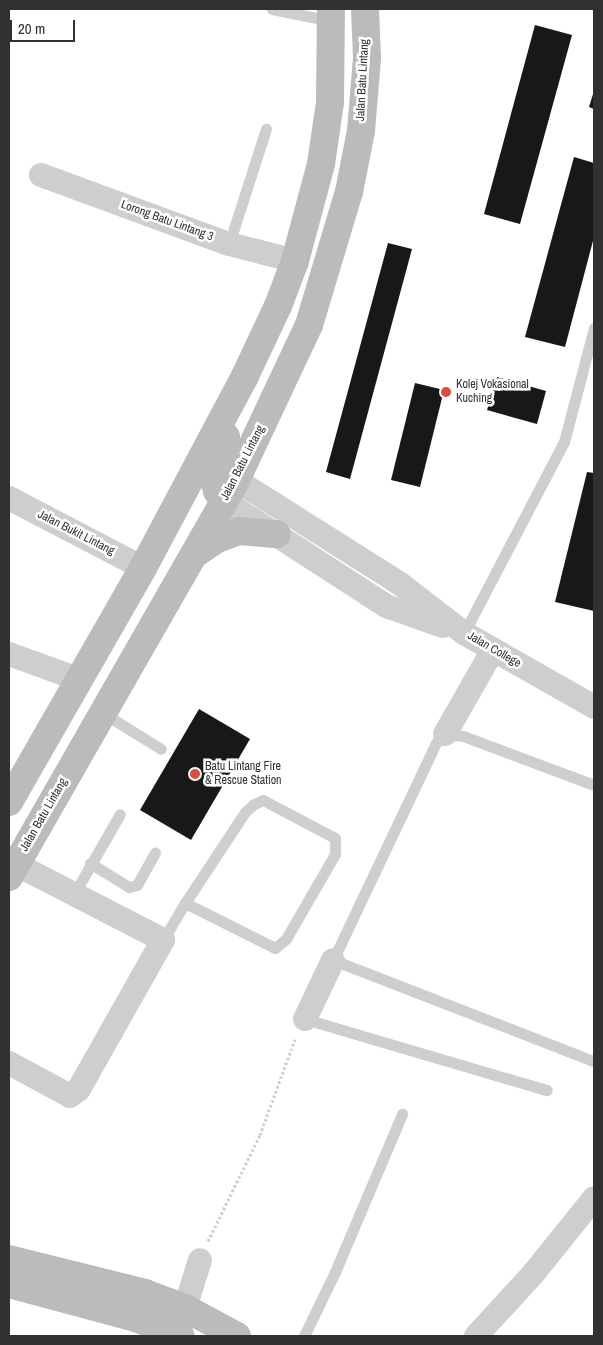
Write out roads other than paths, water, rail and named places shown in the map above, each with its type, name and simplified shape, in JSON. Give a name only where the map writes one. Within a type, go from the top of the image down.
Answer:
[{"type":"main road","name":"Jalan Batu Lintang","points":[[13,871],[191,557],[225,486],[309,325],[330,266],[349,192],[361,131],[367,58],[365,9]]},
{"type":"main road","points":[[9,802],[143,568],[245,376],[295,261],[321,164],[330,102],[331,15]]},
{"type":"main road","points":[[160,536],[198,492],[225,486],[245,376]]},
{"type":"main road","points":[[191,557],[217,539],[239,531],[277,534]]},
{"type":"main road","points":[[9,1259],[145,1293],[185,1308],[236,1336]]},
{"type":"main road","points":[[9,1284],[136,1318],[181,1336]]},
{"type":"street","name":"Lorong Batu Lintang 3","points":[[42,174],[229,244],[295,261]]},
{"type":"street","points":[[225,486],[277,534],[386,606],[464,633]]},
{"type":"street","name":"Jalan College","points":[[225,486],[399,583],[464,633],[594,707]]},
{"type":"street","name":"Jalan Bukit Lintang","points":[[9,498],[143,568]]},
{"type":"street","points":[[386,606],[400,601],[403,593],[399,583]]},
{"type":"street","points":[[445,734],[493,650]]},
{"type":"street","points":[[9,654],[78,679]]},
{"type":"street","points":[[9,1063],[70,1096],[78,1089],[163,940],[74,894],[13,871]]},
{"type":"street","points":[[305,1018],[333,960]]},
{"type":"street","points":[[476,1336],[533,1274],[594,1198]]},
{"type":"street","points":[[185,1308],[200,1260]]},
{"type":"lane","points":[[272,9],[331,15]]},
{"type":"lane","points":[[229,244],[266,129]]},
{"type":"lane","points":[[464,633],[564,442],[594,328]]},
{"type":"lane","points":[[103,713],[161,749]]},
{"type":"lane","points":[[594,785],[463,736],[445,734],[436,743],[333,960],[594,1061]]},
{"type":"lane","points":[[163,940],[185,904],[245,812],[262,800],[335,838],[335,854],[286,939],[275,948],[185,904]]},
{"type":"lane","points":[[74,894],[90,863],[120,814]]},
{"type":"lane","points":[[90,863],[129,887],[137,885],[155,852]]},
{"type":"lane","points":[[305,1018],[547,1090]]},
{"type":"lane","points":[[304,1336],[335,1272],[402,1114]]},
{"type":"place","name":"Kolej Vokasional Kuching","points":[[446,392]]},
{"type":"place","name":"Batu Lintang Fire & Rescue Station","points":[[195,774]]}]
